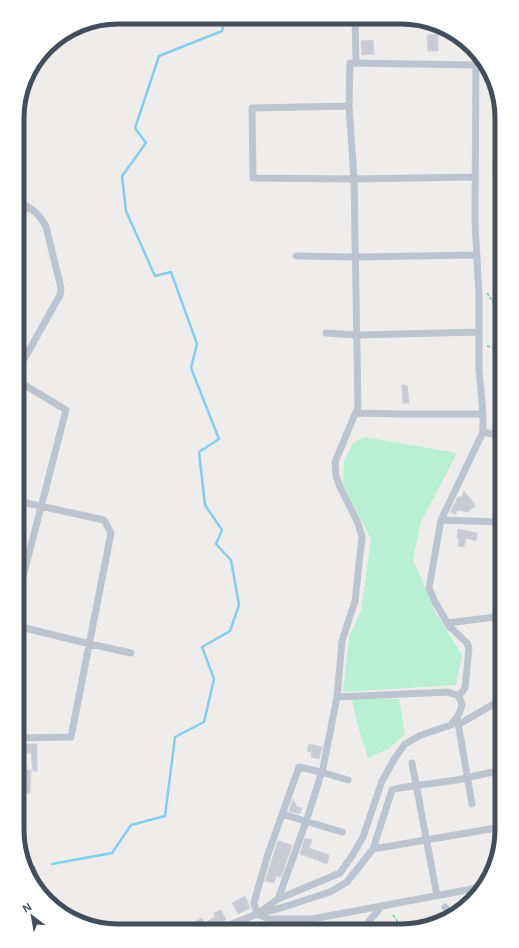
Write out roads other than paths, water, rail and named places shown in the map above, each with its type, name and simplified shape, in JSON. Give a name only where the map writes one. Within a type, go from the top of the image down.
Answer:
[{"type":"street","points":[[355,24],[356,63]]},
{"type":"street","points":[[459,696],[465,688],[469,648],[467,643],[448,623],[435,602],[429,588],[441,520],[482,432],[483,414],[479,369],[478,282],[475,222],[476,62]]},
{"type":"street","points":[[278,899],[306,822],[321,772],[337,697],[342,641],[355,601],[362,537],[358,523],[338,482],[335,462],[358,407],[354,179],[349,106],[350,63],[476,66]]},
{"type":"street","points":[[349,106],[252,108],[253,178],[354,179],[475,177]]},
{"type":"street","points":[[24,204],[37,212],[42,218],[46,227],[61,288],[60,295],[24,359]]},
{"type":"street","points":[[24,211],[27,206]]},
{"type":"street","points":[[296,256],[355,258],[477,255]]},
{"type":"street","points":[[326,334],[357,335],[479,332]]},
{"type":"street","points":[[24,385],[66,410],[24,574]]},
{"type":"street","points":[[356,413],[483,414]]},
{"type":"street","points":[[482,432],[495,435]]},
{"type":"street","points":[[24,502],[104,520],[111,533],[71,737],[24,738]]},
{"type":"street","points":[[441,520],[495,524]]},
{"type":"street","points":[[448,623],[495,617]]},
{"type":"street","points":[[24,628],[131,653]]},
{"type":"street","points":[[257,914],[278,899],[340,873],[363,837],[382,781],[405,744],[421,735],[451,725],[457,717],[462,704],[459,696],[448,692],[337,697]]},
{"type":"street","points":[[458,725],[495,703]]},
{"type":"street","points":[[457,717],[472,804]]},
{"type":"street","points":[[412,763],[437,896]]},
{"type":"street","points":[[257,914],[254,903],[268,854],[299,767],[348,780]]},
{"type":"street","points":[[230,924],[257,914],[330,892],[347,882],[373,849],[392,790],[467,778],[495,772]]},
{"type":"street","points":[[282,814],[342,832]]},
{"type":"street","points":[[373,849],[495,828]]},
{"type":"street","points":[[257,914],[269,919],[312,919],[474,889]]},
{"type":"street","points":[[366,924],[382,906]]},
{"type":"street","points":[[445,907],[448,911]]},
{"type":"waterway","points":[[52,864],[112,853],[131,825],[165,816],[175,737],[204,722],[214,679],[202,647],[230,631],[239,605],[231,560],[216,544],[222,530],[205,505],[199,452],[219,439],[191,368],[197,344],[171,272],[155,276],[126,211],[122,176],[146,143],[135,128],[159,56],[222,31],[224,24]]}]
